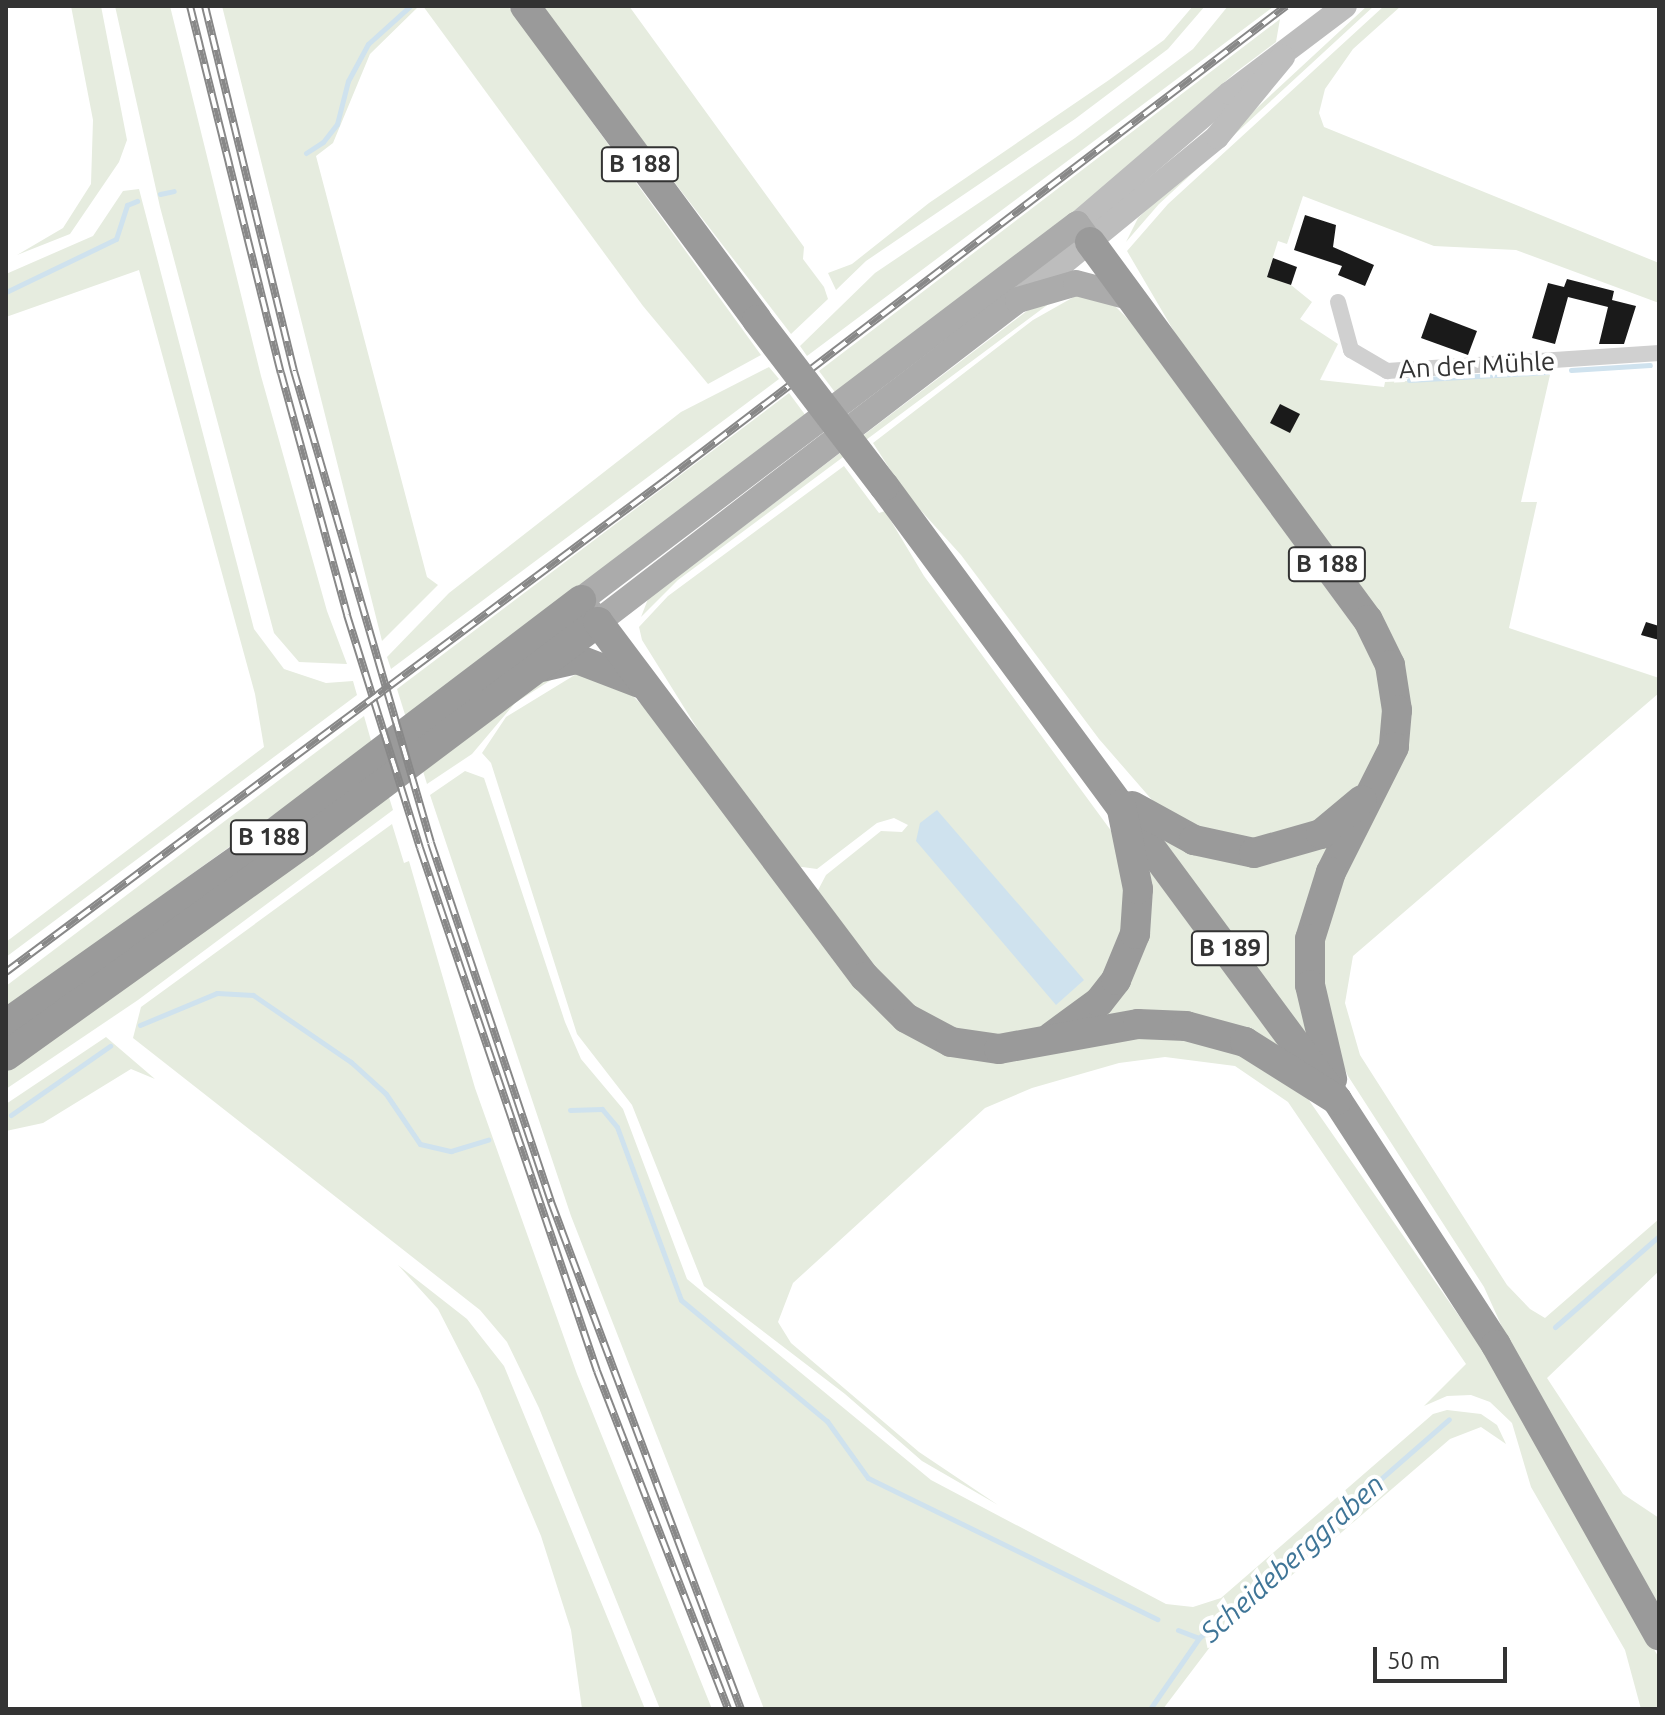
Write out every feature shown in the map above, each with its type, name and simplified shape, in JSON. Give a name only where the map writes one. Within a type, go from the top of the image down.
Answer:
[{"type":"highway","name":"B 188","points":[[525,6],[757,320],[1120,799],[1194,840],[1254,853],[1297,845],[1321,834],[1378,785],[1394,747],[1397,710],[1381,642],[1129,297]]},
{"type":"highway","points":[[1087,238],[1129,297]]},
{"type":"highway","name":"B 188","points":[[6,1056],[190,926],[533,671],[590,611]]},
{"type":"highway","name":"B 188","points":[[6,1024],[590,611]]},
{"type":"highway","points":[[590,611],[865,977],[906,1018],[940,1037],[973,1047],[1042,1042],[1138,1024],[1186,1026],[1245,1042],[1337,1100]]},
{"type":"highway","points":[[533,671],[577,659],[607,666],[645,685]]},
{"type":"highway","points":[[1337,1100],[1310,985],[1310,939],[1331,872],[1378,785]]},
{"type":"highway","name":"B 188","points":[[1042,1042],[1099,1002],[1116,980],[1135,934],[1138,889],[1120,799]]},
{"type":"highway","name":"B 189","points":[[1120,799],[1337,1100],[1496,1345],[1659,1635]]},
{"type":"main road","points":[[1087,238],[1217,137],[1283,57],[1345,6]]},
{"type":"main road","name":"B 188","points":[[590,611],[1018,300],[1087,238]]},
{"type":"main road","name":"B 188","points":[[590,611],[1087,238]]},
{"type":"main road","name":"B 188","points":[[1018,300],[1076,283],[1129,297]]},
{"type":"street","name":"An der Mühle","points":[[1338,302],[1351,350],[1387,371],[1659,353]]},
{"type":"shaded area","points":[[71,6],[101,6],[127,140],[119,162],[70,234],[17,255],[63,228],[91,184],[93,120]]},
{"type":"shaded area","points":[[115,6],[170,6],[261,376],[327,611],[347,664],[299,662],[274,633],[160,207]]},
{"type":"shaded area","points":[[222,6],[419,6],[370,54],[333,143],[316,156],[427,577],[438,585],[382,641]]},
{"type":"shaded area","points":[[423,6],[508,6],[761,355],[708,384],[643,306]]},
{"type":"shaded area","points":[[539,6],[629,6],[804,247],[803,259],[824,287],[828,299],[791,334]]},
{"type":"shaded area","points":[[1193,6],[1205,6],[1168,49],[1075,119],[866,261],[836,290],[828,273],[852,264],[929,203],[1164,40]]},
{"type":"shaded area","points":[[1228,6],[1273,7],[807,356],[800,346],[875,273],[1075,138],[1193,49]]},
{"type":"shaded area","points":[[1367,6],[1374,6],[1159,204],[1126,242],[1138,218]]},
{"type":"shaded area","points":[[1384,6],[1401,6],[1353,49],[1325,89],[1319,113],[1324,127],[1659,263],[1659,303],[1516,250],[1434,246],[1303,196],[1287,244],[1278,241],[1267,276],[1291,285],[1312,302],[1300,319],[1338,344],[1320,380],[1384,387],[1385,382],[1550,375],[1521,502],[1537,502],[1509,628],[1659,678],[1659,693],[1353,956],[1345,1003],[1360,1055],[1507,1285],[1530,1309],[1545,1318],[1659,1219],[1659,1271],[1547,1378],[1623,1494],[1659,1518],[1659,1610],[1507,1338],[1484,1287],[1348,1076],[1325,1027],[1323,919],[1410,718],[1404,668],[1199,374],[1127,251],[1168,204]]},
{"type":"shaded area","points":[[1280,19],[1276,42],[1236,72],[1074,214],[837,395],[819,371]]},
{"type":"shaded area","points":[[139,189],[254,629],[284,669],[326,683],[353,681],[357,695],[6,957],[6,942],[264,747],[255,694],[139,270],[6,317],[6,274],[93,236],[123,191]]},
{"type":"shaded area","points":[[1079,294],[1115,306],[1129,320],[1372,651],[1384,694],[1380,749],[1360,787],[1299,835],[1221,841],[1159,808],[1099,739],[961,555],[906,494],[873,443],[1033,320]]},
{"type":"shaded area","points":[[1050,303],[678,580],[641,617],[648,599],[1036,304]]},
{"type":"shaded area","points":[[769,367],[779,379],[391,669],[387,657],[449,593],[681,412]]},
{"type":"shaded area","points":[[789,393],[806,416],[407,721],[397,689]]},
{"type":"shaded area","points":[[844,466],[879,513],[885,511],[924,576],[1112,832],[1130,915],[1097,991],[1044,1027],[1006,1036],[967,1034],[925,1016],[887,986],[816,894],[826,875],[881,831],[902,832],[908,825],[894,818],[877,823],[817,869],[795,866],[720,765],[642,640],[639,627],[668,596]]},
{"type":"shaded area","points":[[562,673],[515,703],[472,754],[427,784],[422,768],[537,681]]},
{"type":"shaded area","points":[[578,673],[617,680],[643,706],[921,1042],[1118,1035],[1210,1037],[1306,1096],[1498,1372],[1659,1658],[1659,1709],[1641,1709],[1625,1650],[1531,1487],[1512,1423],[1490,1402],[1471,1395],[1447,1396],[1424,1406],[1466,1364],[1288,1102],[1235,1066],[1165,1057],[1119,1063],[1032,1088],[985,1108],[793,1283],[778,1322],[791,1343],[919,1452],[998,1505],[922,1461],[845,1394],[704,1286],[632,1105],[577,1034],[491,763],[482,753],[506,717]]},
{"type":"shaded area","points":[[364,716],[372,744],[6,1008],[6,986]]},
{"type":"shaded area","points":[[465,771],[484,778],[565,1022],[581,1059],[623,1109],[687,1279],[931,1480],[1166,1604],[1193,1607],[1221,1598],[1433,1414],[1447,1410],[1481,1414],[1497,1425],[1506,1444],[1481,1427],[1450,1439],[1213,1643],[1163,1709],[764,1709],[571,1216],[430,795]]},
{"type":"shaded area","points":[[388,794],[393,810],[138,1000],[6,1089],[6,1072]]},
{"type":"shaded area","points":[[392,824],[404,863],[409,861],[475,1088],[577,1374],[712,1709],[660,1709],[539,1408],[507,1342],[480,1310],[133,1038],[141,1007]]},
{"type":"shaded area","points":[[1153,826],[1195,851],[1333,836],[1312,1043]]},
{"type":"shaded area","points":[[1141,859],[1287,1057],[1096,1024]]},
{"type":"shaded area","points":[[106,1037],[155,1079],[131,1069],[43,1123],[6,1131],[6,1104]]},
{"type":"shaded area","points":[[398,1265],[467,1319],[504,1366],[645,1709],[582,1709],[571,1630],[541,1536],[479,1389],[438,1309]]},
{"type":"water","points":[[937,810],[1084,980],[1056,1005],[916,841],[920,823]]},
{"type":"building","points":[[1305,215],[1336,225],[1333,247],[1374,265],[1365,286],[1338,275],[1342,266],[1294,250]]},
{"type":"building","points":[[1273,258],[1297,267],[1291,285],[1267,277]]},
{"type":"building","points":[[1567,279],[1614,291],[1612,300],[1636,306],[1624,344],[1599,344],[1608,307],[1568,297],[1555,344],[1532,338],[1548,283],[1564,287]]},
{"type":"building","points":[[1430,313],[1477,331],[1468,355],[1421,338]]},
{"type":"building","points":[[1280,404],[1300,414],[1290,433],[1270,423]]},
{"type":"building","points":[[1646,622],[1659,626],[1659,640],[1641,635]]},
{"type":"waterway","points":[[306,153],[323,142],[337,124],[348,81],[368,44],[410,6]]},
{"type":"waterway","points":[[160,194],[174,191]]},
{"type":"waterway","points":[[6,292],[116,239],[127,205],[137,201]]},
{"type":"waterway","points":[[1571,370],[1650,365]]},
{"type":"waterway","points":[[1409,380],[1548,372]]},
{"type":"waterway","points":[[140,1025],[217,993],[253,995],[351,1062],[386,1094],[420,1144],[451,1151],[488,1140]]},
{"type":"waterway","points":[[11,1115],[110,1046]]},
{"type":"waterway","points":[[570,1110],[602,1109],[617,1127],[681,1300],[827,1421],[868,1478],[1157,1619]]},
{"type":"waterway","name":"Scheideberggraben","points":[[1555,1327],[1659,1236]]},
{"type":"waterway","name":"Scheideberggraben","points":[[1150,1709],[1199,1638],[1449,1419]]},
{"type":"waterway","points":[[1178,1630],[1199,1638]]},
{"type":"railway","points":[[190,6],[281,373],[347,615],[420,848],[597,1371],[728,1709]]},
{"type":"railway","points":[[205,6],[294,371],[431,843],[551,1202],[741,1709]]},
{"type":"railway","points":[[6,972],[667,479],[1286,6]]}]
